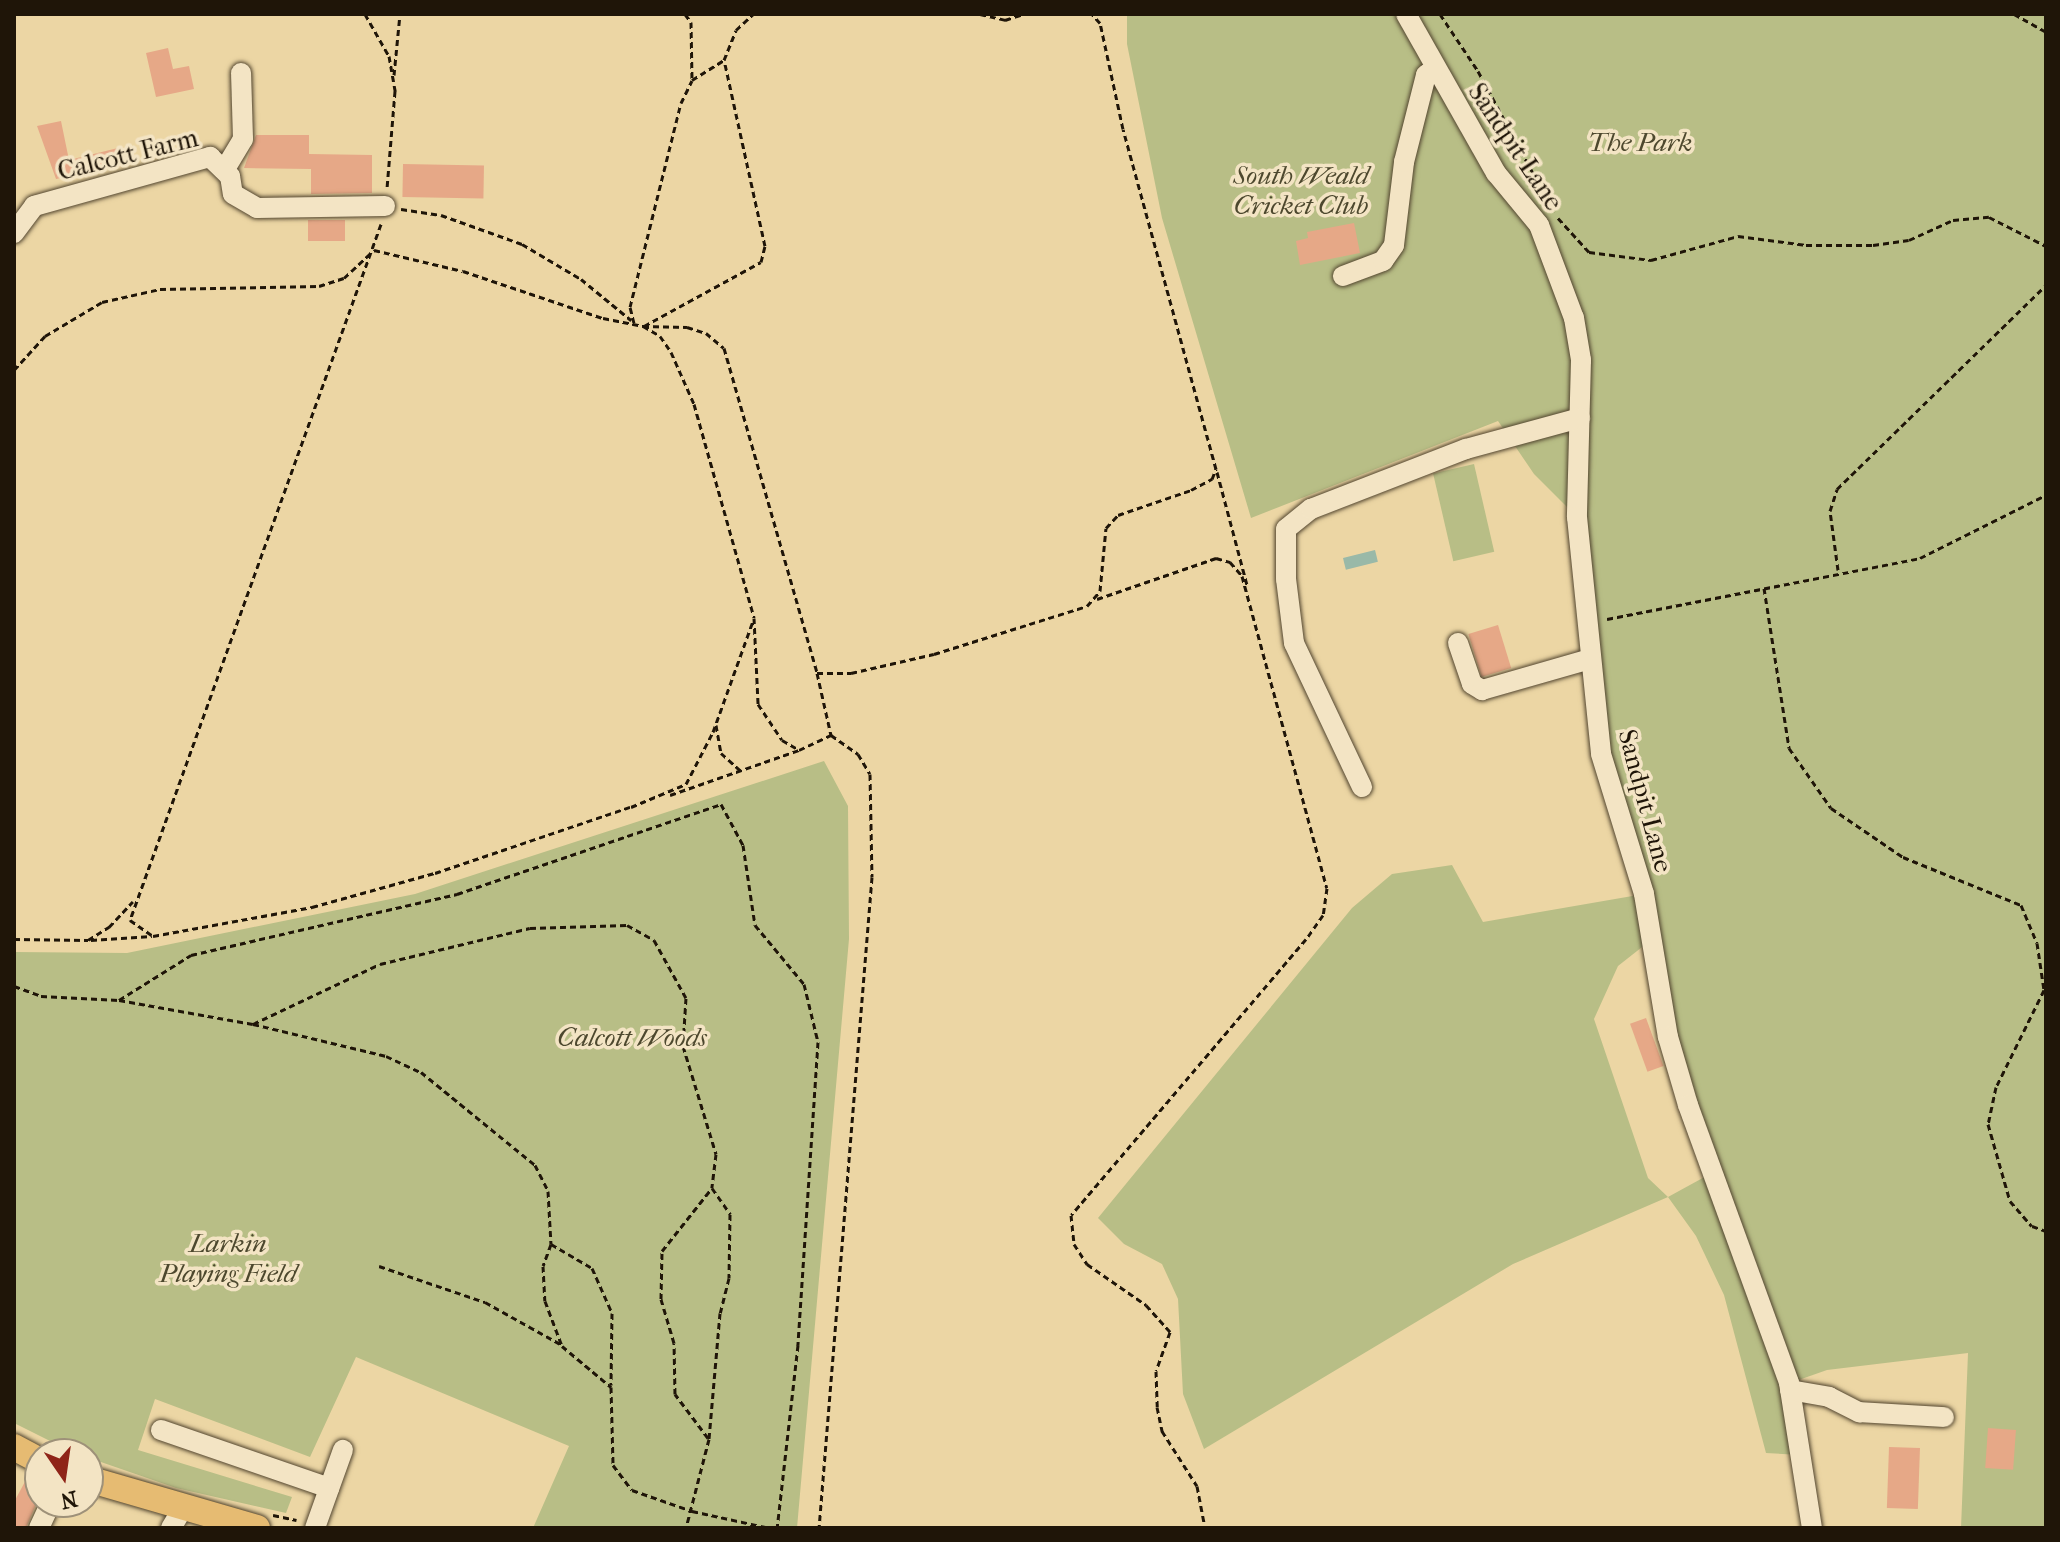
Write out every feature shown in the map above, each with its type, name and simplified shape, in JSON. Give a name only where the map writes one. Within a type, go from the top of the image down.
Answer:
[{"type":"main road","points":[[104,1486],[177,1518],[259,1520]]},
{"type":"street","name":"Sandpit Lane","points":[[1406,14],[1434,69],[1496,173],[1539,225],[1576,328],[1580,418],[1577,517],[1601,754],[1644,894],[1668,1037],[1710,1174],[1790,1390],[1812,1528]]},
{"type":"street","points":[[1343,276],[1383,261],[1394,245],[1404,162],[1426,75],[1434,69]]},
{"type":"street","points":[[225,169],[243,139],[241,73]]},
{"type":"street","name":"Calcott Farm","points":[[14,233],[34,206],[202,159],[216,159],[225,169],[233,194],[257,208],[385,206]]},
{"type":"street","points":[[1362,787],[1294,643],[1286,579],[1286,529],[1311,509],[1466,449],[1580,418]]},
{"type":"street","points":[[1458,643],[1472,684],[1482,690],[1590,659]]},
{"type":"street","points":[[1790,1390],[1829,1397],[1859,1412],[1944,1417]]},
{"type":"street","points":[[161,1430],[329,1488]]},
{"type":"street","points":[[316,1526],[343,1450]]},
{"type":"path","points":[[365,14],[389,56],[393,79]]},
{"type":"path","points":[[153,936],[130,920],[133,901],[289,467],[374,250],[385,206],[400,14]]},
{"type":"path","points":[[634,323],[630,307],[681,103],[692,80],[691,22],[685,14]]},
{"type":"path","points":[[643,326],[761,262],[765,246],[737,136],[724,60],[736,30],[753,14]]},
{"type":"path","points":[[980,14],[1005,20],[1024,14]]},
{"type":"path","points":[[1092,14],[1100,23],[1327,888],[1323,915],[1071,1215],[1074,1244],[1087,1264],[1146,1305],[1170,1332],[1156,1371],[1157,1407],[1162,1431],[1197,1486],[1205,1528]]},
{"type":"path","points":[[1440,14],[1478,71],[1558,219],[1589,252],[1651,260],[1738,236],[1806,245],[1873,245],[1909,240],[1953,220],[1989,217],[2046,246]]},
{"type":"path","points":[[2014,14],[2046,32]]},
{"type":"path","points":[[692,80],[724,60]]},
{"type":"path","points":[[385,206],[441,215],[522,244],[581,279],[634,323]]},
{"type":"path","points":[[374,250],[449,267],[603,318],[634,323],[660,336],[683,373],[754,618],[758,704],[782,740],[799,750]]},
{"type":"path","points":[[14,370],[45,336],[102,302],[160,289],[319,286],[344,278],[374,250]]},
{"type":"path","points":[[1838,570],[1830,511],[1837,489],[2046,285]]},
{"type":"path","points":[[643,326],[687,327],[706,333],[724,348],[817,673],[831,735],[858,754],[870,774],[872,877],[819,1528]]},
{"type":"path","points":[[1096,599],[1106,528],[1118,515],[1202,485],[1216,469]]},
{"type":"path","points":[[1587,622],[1764,588],[1838,570],[1920,558],[2046,495]]},
{"type":"path","points":[[817,673],[851,673],[934,654],[1047,621],[1096,599],[1216,558],[1230,562],[1250,596]]},
{"type":"path","points":[[1764,588],[1789,748],[1831,808],[1903,857],[2021,905],[2037,943],[2044,990],[1996,1087],[1988,1124],[2010,1201],[2032,1226],[2046,1231]]},
{"type":"path","points":[[659,799],[686,784],[754,618]]},
{"type":"path","points":[[716,717],[721,753],[743,772]]},
{"type":"path","points":[[14,939],[88,940],[153,936],[312,907],[435,873],[743,772],[831,735]]},
{"type":"path","points":[[119,1000],[191,955],[457,894],[721,804],[743,845],[755,925],[804,984],[818,1042],[798,1345],[777,1528]]},
{"type":"path","points":[[88,940],[109,927],[133,901]]},
{"type":"path","points":[[253,1024],[278,1016],[334,983],[412,954],[530,928],[627,925],[654,940],[686,998],[683,1046],[716,1154],[712,1188],[662,1251],[661,1299],[674,1343],[675,1394],[709,1439]]},
{"type":"path","points":[[14,986],[41,996],[119,1000],[253,1024],[386,1056],[421,1072],[535,1165],[548,1191],[551,1244],[543,1266],[545,1301],[562,1346]]},
{"type":"path","points":[[686,1528],[709,1439],[720,1313],[729,1278],[730,1214],[712,1188]]},
{"type":"path","points":[[551,1244],[592,1268],[612,1313],[613,1465],[632,1490],[692,1511],[770,1528]]},
{"type":"path","points":[[379,1266],[485,1302],[562,1346],[611,1387]]},
{"type":"path","points":[[259,1520],[316,1526]]},
{"type":"green space","points":[[1127,14],[2046,14],[2046,1528],[1961,1528],[1968,1353],[1827,1370],[1790,1383],[1800,1455],[1766,1453],[1724,1295],[1696,1236],[1668,1197],[1513,1264],[1204,1449],[1183,1394],[1178,1299],[1162,1264],[1124,1244],[1098,1218],[1352,908],[1392,874],[1452,865],[1483,922],[1644,894],[1601,754],[1577,517],[1534,474],[1498,421],[1251,518],[1162,218],[1127,44]],"holes":[[[1651,940],[1710,1174],[1668,1197],[1648,1178],[1594,1019],[1618,966]]]},
{"type":"green space","points":[[1474,464],[1494,552],[1453,561],[1433,473]]},
{"type":"green space","name":"Calcott Woods","points":[[824,761],[848,806],[849,939],[797,1528],[533,1528],[569,1446],[356,1357],[310,1457],[155,1399],[138,1450],[292,1497],[286,1513],[176,1488],[104,1463],[104,1438],[44,1438],[14,1423],[14,952],[127,953],[415,894]]},
{"type":"shaded area","points":[[1375,550],[1378,562],[1346,570],[1343,558]]},
{"type":"building","points":[[168,48],[173,69],[189,66],[194,89],[156,97],[146,53]]},
{"type":"building","points":[[61,121],[69,160],[118,148],[122,166],[56,179],[37,126]]},
{"type":"building","points":[[256,135],[309,135],[309,154],[372,155],[372,193],[311,194],[311,169],[244,168]]},
{"type":"building","points":[[403,164],[484,165],[483,198],[402,197]]},
{"type":"building","points":[[308,220],[345,220],[345,241],[308,241]]},
{"type":"building","points":[[1354,223],[1360,253],[1300,265],[1296,241],[1308,238],[1307,232]]},
{"type":"building","points":[[1498,625],[1511,668],[1482,677],[1468,634]]},
{"type":"building","points":[[1646,1018],[1663,1066],[1647,1072],[1630,1024]]},
{"type":"building","points":[[1988,1428],[2016,1430],[2013,1470],[1985,1468]]},
{"type":"building","points":[[1889,1447],[1920,1448],[1918,1509],[1887,1508]]},
{"type":"building","points":[[24,1484],[24,1518],[30,1518],[26,1528],[14,1528],[14,1502]]},
{"type":"park label","name":"The Park","points":[[1640,143]]},
{"type":"park label","name":"South Weald Cricket Club","points":[[1301,191]]},
{"type":"park label","name":"Larkin Playing Field","points":[[228,1259]]}]
